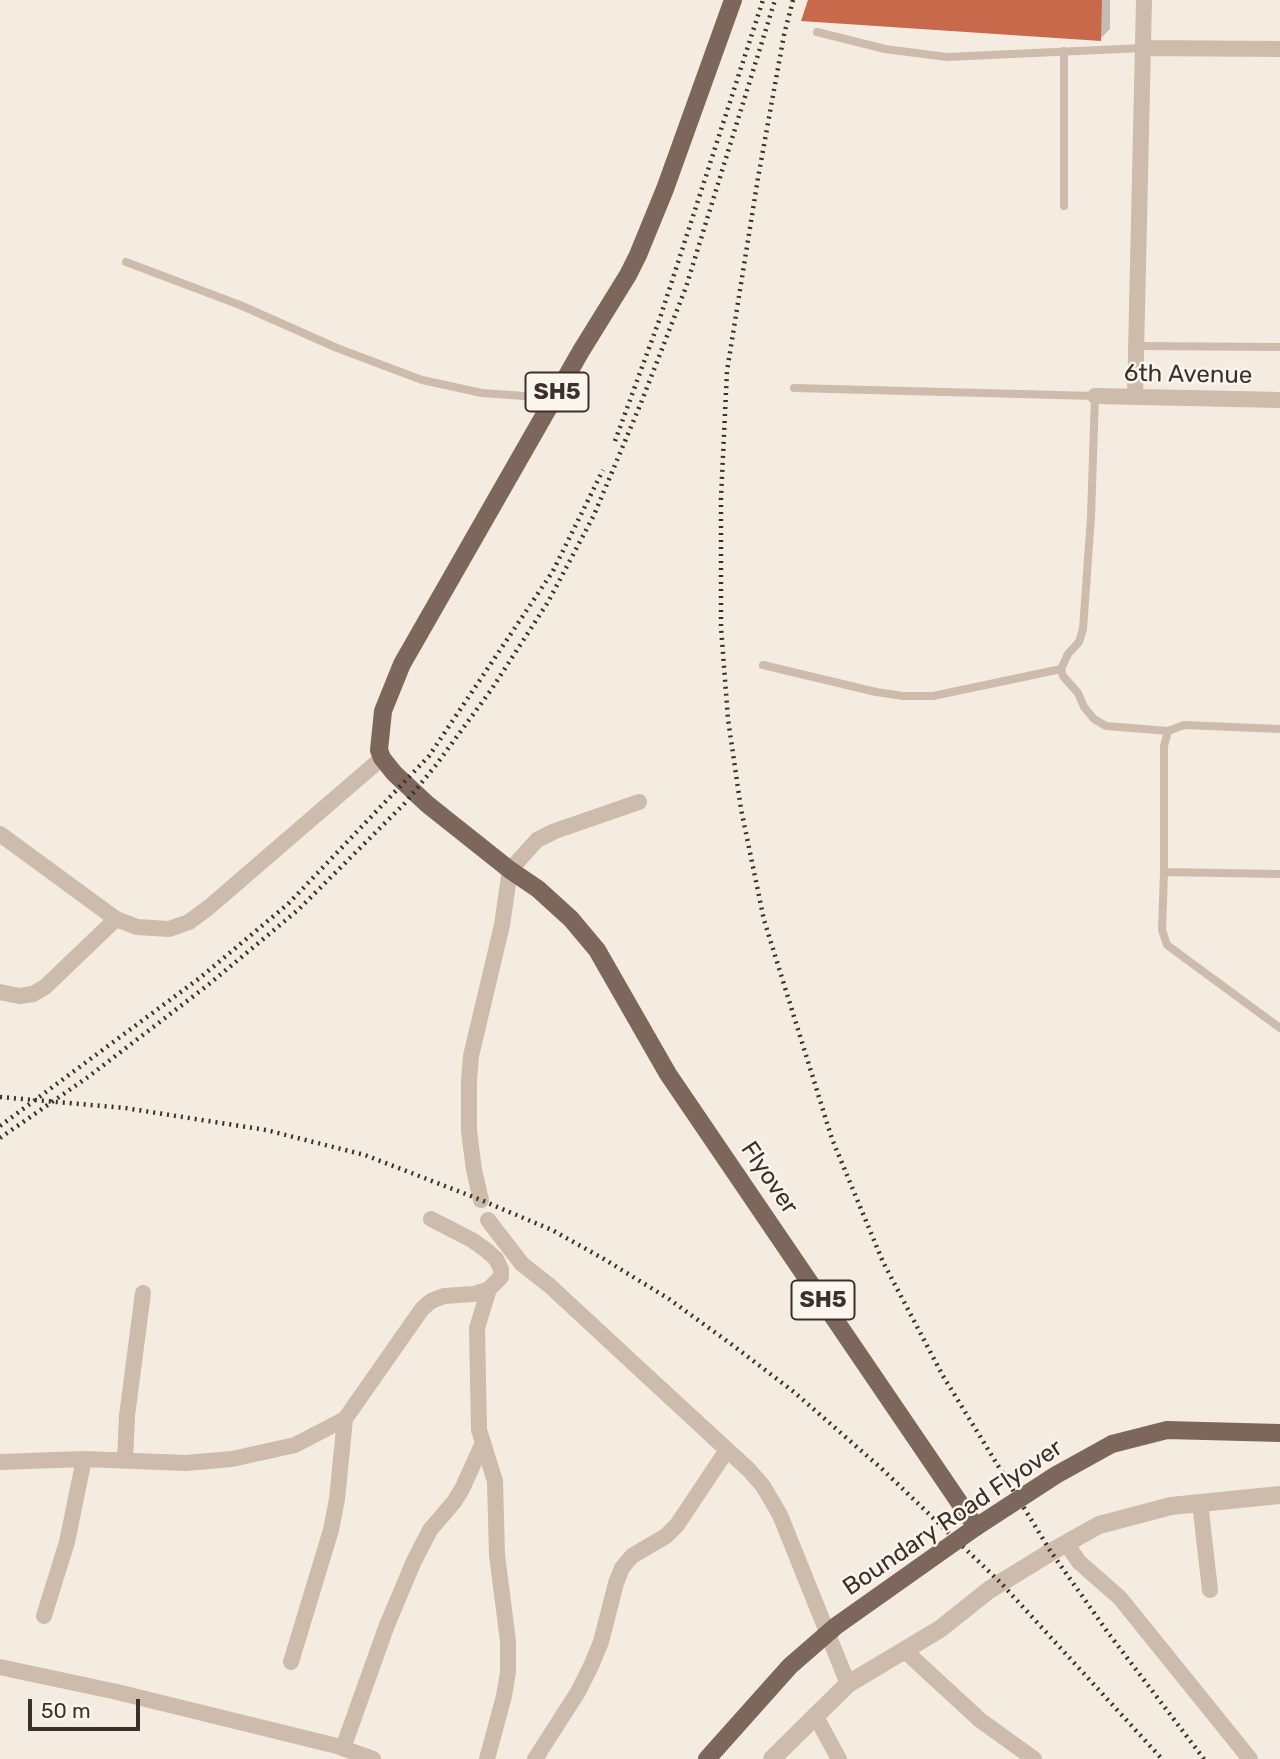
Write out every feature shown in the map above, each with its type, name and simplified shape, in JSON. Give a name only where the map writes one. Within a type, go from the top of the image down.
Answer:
[{"type":"main road","name":"SH5","points":[[510,870],[427,804],[394,773],[382,758],[378,739],[380,726],[394,681],[553,398],[628,275],[666,189],[733,0]]},
{"type":"main road","name":"Flyover","points":[[510,870],[538,889],[571,919],[597,950],[668,1074],[976,1527]]},
{"type":"main road","name":"Boundary Road Flyover","points":[[708,1759],[790,1666],[836,1626],[976,1527],[1056,1475],[1112,1444],[1167,1430],[1280,1433]]},
{"type":"street","points":[[1135,397],[1144,0]]},
{"type":"street","points":[[1143,48],[1280,49]]},
{"type":"street","name":"6th Avenue","points":[[1095,396],[1280,400]]},
{"type":"street","points":[[0,834],[116,919],[137,927],[169,929],[189,922],[382,758]]},
{"type":"street","points":[[481,1200],[469,1131],[471,1056],[502,925],[510,870],[537,841],[555,831],[639,802]]},
{"type":"street","points":[[0,992],[19,996],[33,994],[45,987],[116,919]]},
{"type":"street","points":[[431,1219],[472,1240],[496,1259],[501,1269],[501,1276],[489,1289],[477,1328],[479,1430],[495,1481],[497,1555],[508,1641],[508,1672],[504,1696],[487,1759]]},
{"type":"street","points":[[488,1220],[522,1264],[550,1286],[763,1486],[780,1515],[848,1684]]},
{"type":"street","points":[[0,1462],[84,1459],[186,1463],[232,1459],[295,1445],[345,1419],[422,1309],[431,1301],[444,1296],[474,1294],[489,1289]]},
{"type":"street","points":[[125,1460],[127,1416],[143,1293]]},
{"type":"street","points":[[291,1662],[331,1530],[345,1419]]},
{"type":"street","points":[[343,1748],[387,1625],[414,1561],[430,1530],[462,1489],[482,1445]]},
{"type":"street","points":[[535,1759],[578,1692],[591,1666],[601,1642],[622,1568],[632,1556],[677,1525],[727,1450]]},
{"type":"street","points":[[44,1616],[67,1542],[84,1459]]},
{"type":"street","points":[[772,1759],[848,1684],[940,1629],[989,1590],[1099,1525],[1171,1506],[1280,1495]]},
{"type":"street","points":[[1200,1503],[1210,1590]]},
{"type":"street","points":[[1066,1543],[1079,1562],[1120,1598],[1250,1759]]},
{"type":"street","points":[[904,1650],[980,1720],[1034,1759]]},
{"type":"street","points":[[0,1667],[129,1695],[343,1748],[373,1759]]},
{"type":"street","points":[[815,1715],[839,1759]]},
{"type":"lane","points":[[817,32],[885,49],[937,56],[1143,48]]},
{"type":"lane","points":[[1064,51],[1064,206]]},
{"type":"lane","points":[[126,262],[240,305],[337,348],[422,380],[482,393],[553,398]]},
{"type":"lane","points":[[1136,346],[1280,348]]},
{"type":"lane","points":[[794,388],[1095,396],[1091,517],[1083,629],[1079,642],[1068,654],[1061,669],[1063,676],[1078,693],[1084,707],[1094,719],[1114,729],[1168,731],[1184,725],[1280,729]]},
{"type":"lane","points":[[764,665],[876,692],[913,696],[933,696],[1061,669]]},
{"type":"lane","points":[[1168,731],[1164,746],[1161,930],[1167,945],[1280,1028]]},
{"type":"lane","points":[[1164,872],[1280,874]]},
{"type":"building","points":[[808,0],[1102,0],[1101,41],[801,21]]},
{"type":"railway","points":[[615,441],[660,318],[763,0]]},
{"type":"railway","points":[[0,1138],[88,1077],[208,985],[298,910],[405,803],[491,690],[548,602],[594,515],[641,403],[686,287],[775,0]]},
{"type":"railway","points":[[793,0],[758,178],[727,371],[721,498],[721,627],[728,719],[741,809],[764,920],[832,1139],[883,1262],[943,1376],[1051,1552],[1204,1759]]},
{"type":"railway","points":[[0,1126],[201,977],[288,904],[429,756],[553,571],[603,470]]},
{"type":"railway","points":[[0,1097],[125,1108],[266,1130],[365,1155],[552,1230],[604,1259],[669,1299],[731,1344],[794,1392],[881,1468],[1001,1583],[1162,1759]]}]
